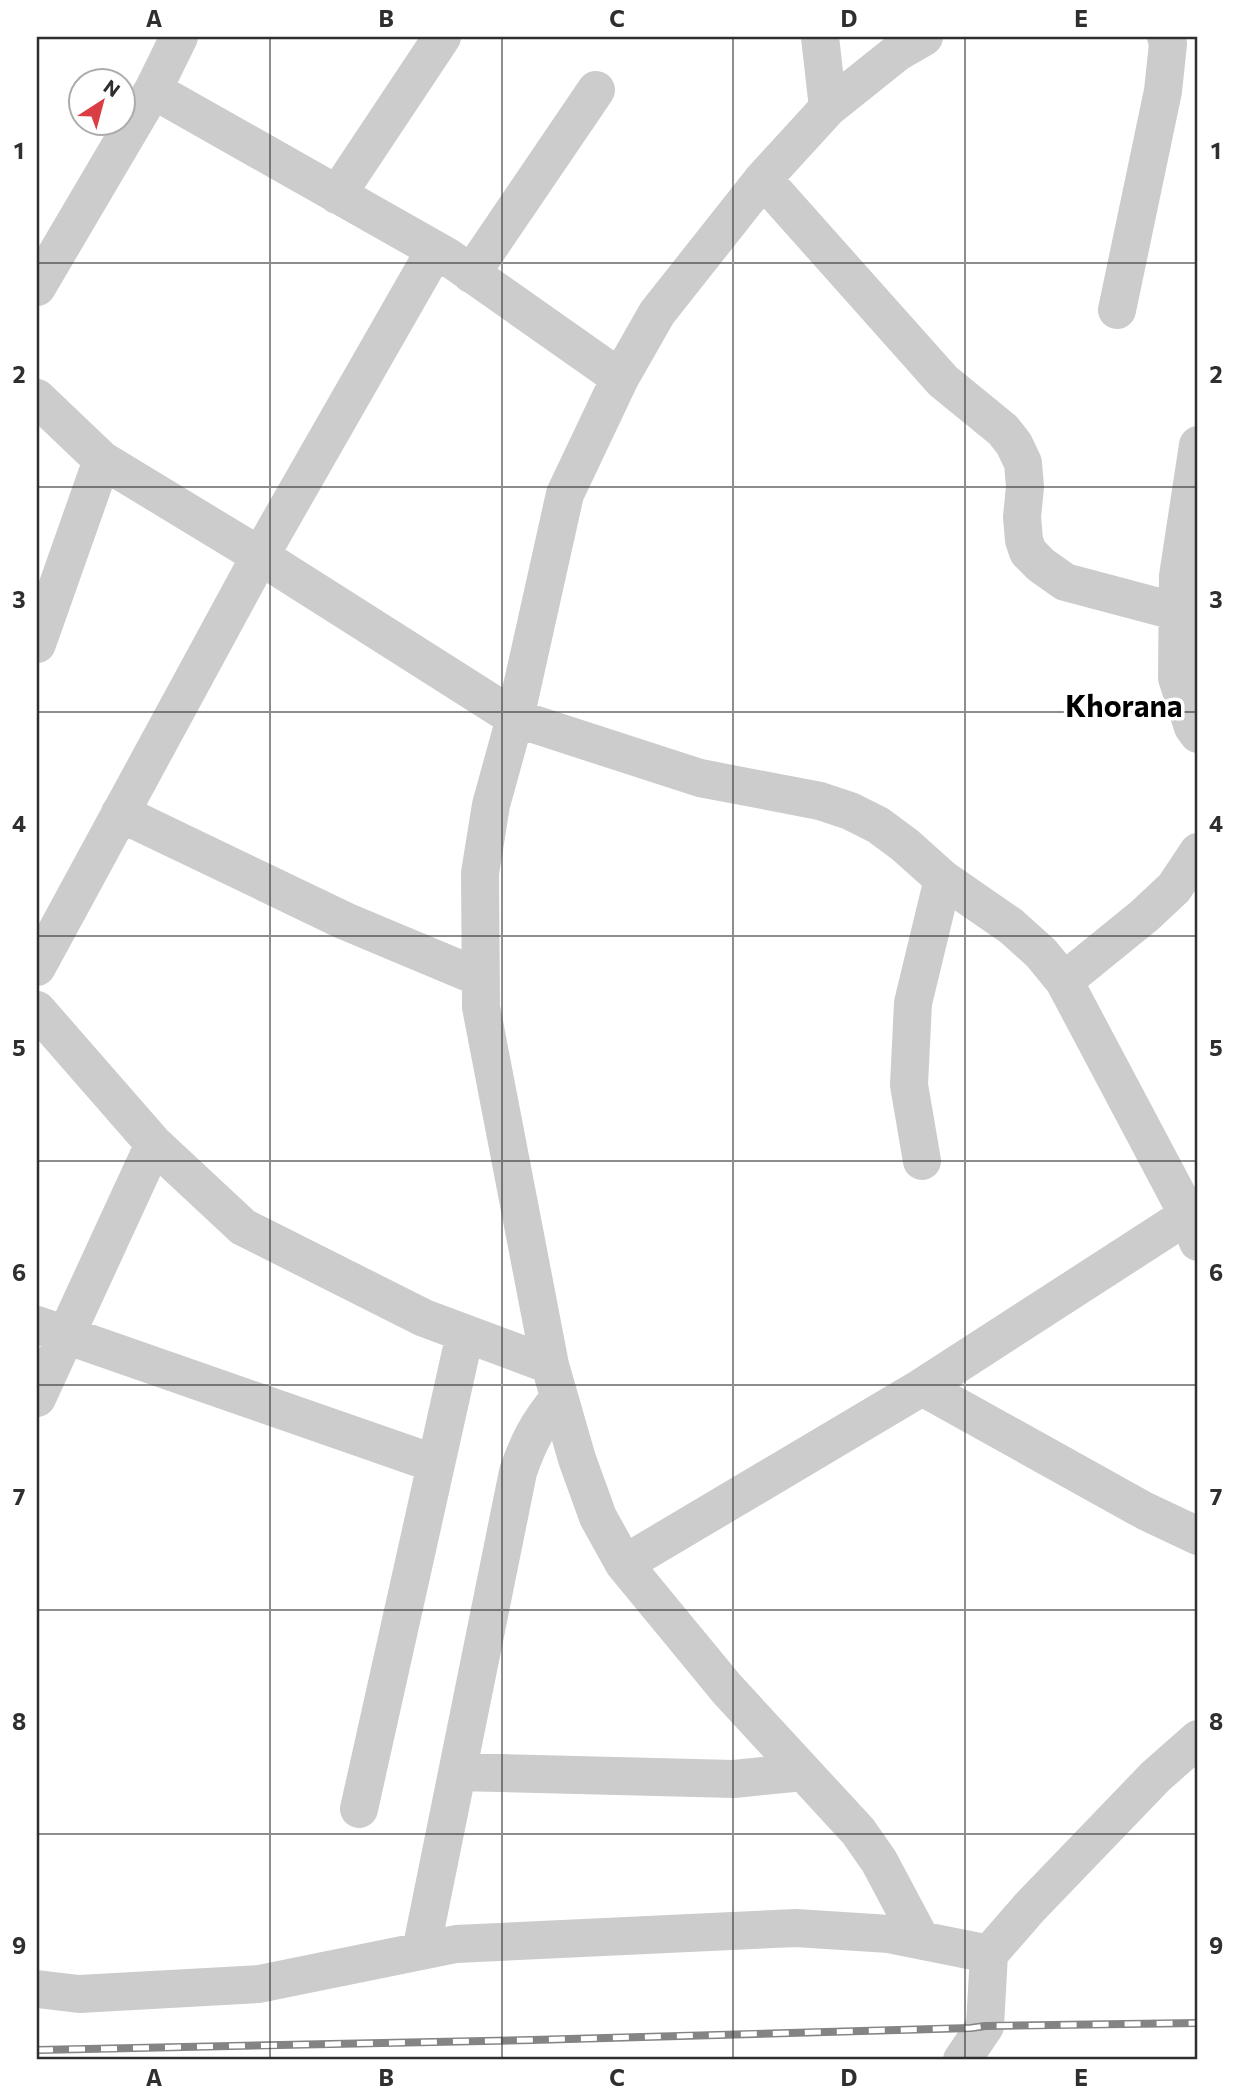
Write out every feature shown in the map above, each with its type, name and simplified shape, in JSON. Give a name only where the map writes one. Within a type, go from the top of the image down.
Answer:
[{"type":"street","points":[[37,287],[153,90],[179,37]]},
{"type":"street","points":[[337,195],[442,37]]},
{"type":"street","points":[[820,37],[828,107]]},
{"type":"street","points":[[920,1940],[879,1861],[865,1841],[727,1689],[624,1564],[598,1517],[577,1459],[555,1382],[481,1007],[480,873],[491,805],[515,718],[565,494],[620,378],[657,313],[763,179],[828,107],[898,52],[924,37]]},
{"type":"street","points":[[1117,310],[1163,92],[1168,44],[1166,37]]},
{"type":"street","points":[[153,90],[435,250],[620,378]]},
{"type":"street","points":[[471,274],[596,90]]},
{"type":"street","points":[[763,179],[943,381],[1003,430],[1014,444],[1023,463],[1026,487],[1022,517],[1028,552],[1065,582],[1178,612]]},
{"type":"street","points":[[37,967],[260,556],[435,250]]},
{"type":"street","points":[[37,398],[102,460],[260,556],[515,718],[700,778],[820,801],[850,811],[887,831],[943,878],[1011,926],[1041,953],[1065,981],[1193,1228],[624,1564]]},
{"type":"street","points":[[1198,445],[1178,576],[1177,678],[1193,727],[1198,734]]},
{"type":"street","points":[[37,644],[102,460]]},
{"type":"street","points":[[120,813],[345,921],[481,978]]},
{"type":"street","points":[[1065,981],[1174,888],[1198,852]]},
{"type":"street","points":[[922,1161],[909,1085],[913,1003],[943,878]]},
{"type":"street","points":[[37,1010],[154,1144],[243,1227],[424,1318],[465,1334],[555,1382]]},
{"type":"street","points":[[37,1398],[51,1329],[154,1144]]},
{"type":"street","points":[[51,1329],[436,1464]]},
{"type":"street","points":[[359,1808],[465,1334]]},
{"type":"street","points":[[421,1951],[518,1472],[528,1442],[540,1421],[555,1382]]},
{"type":"street","points":[[922,1387],[1146,1511],[1198,1536]]},
{"type":"street","points":[[962,2060],[985,2026],[989,1954],[1029,1908],[1155,1777],[1198,1739]]},
{"type":"street","points":[[458,1772],[734,1779],[803,1772]]},
{"type":"street","points":[[37,1989],[79,1994],[259,1984],[456,1944],[796,1928],[889,1934],[989,1954]]},
{"type":"railway","points":[[37,2050],[1198,2023]]},
{"type":"district","name":"Khorana","points":[[1124,704]]}]
